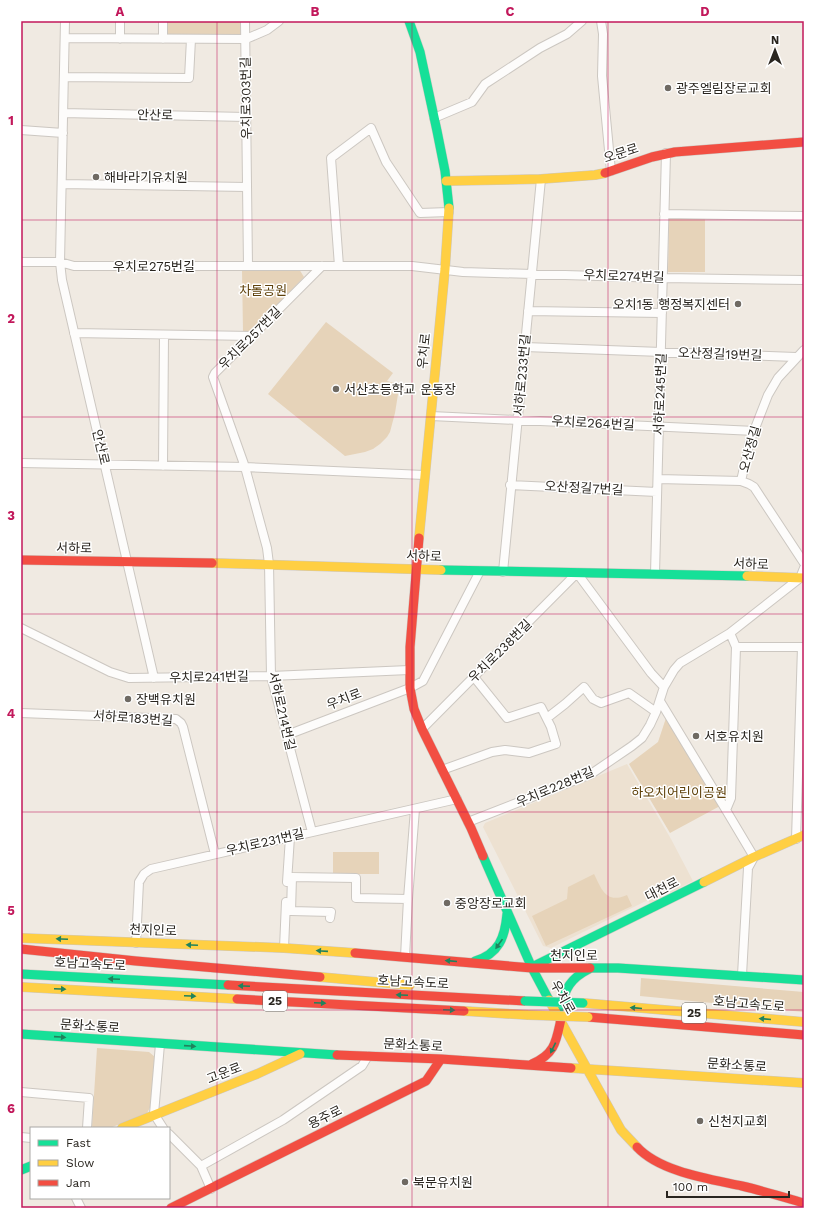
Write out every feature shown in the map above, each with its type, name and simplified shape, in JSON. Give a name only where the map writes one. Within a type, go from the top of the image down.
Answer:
[{"type":"main road","name":"우치로","points":[[409,21],[420,52],[449,199],[445,269],[424,475],[409,670],[410,688],[414,709],[422,729],[468,822],[532,968],[621,1130],[644,1155],[676,1171],[765,1192],[804,1203]]},
{"type":"main road","name":"오문로","points":[[446,181],[541,179],[587,176],[611,171],[666,153],[687,150],[804,142]]},
{"type":"main road","name":"서하로","points":[[21,560],[269,564],[503,572],[802,578]]},
{"type":"main road","points":[[21,560],[21,569]]},
{"type":"main road","name":"대천로","points":[[532,968],[754,857],[800,837]]},
{"type":"main road","points":[[471,962],[478,961],[486,957],[500,944],[506,929],[507,911]]},
{"type":"main road","name":"천지인로","points":[[21,938],[284,948],[405,956],[532,968],[593,968],[804,980]]},
{"type":"main road","points":[[21,949],[136,961],[410,985],[478,999]]},
{"type":"main road","points":[[530,1064],[544,1059],[552,1051],[555,1045],[559,1016],[567,987],[572,979],[580,973],[593,968]]},
{"type":"main road","name":"호남고속도로","points":[[21,974],[478,999],[583,1003],[804,1022]]},
{"type":"main road","name":"호남고속도로","points":[[21,987],[588,1017],[804,1035]]},
{"type":"main road","name":"문화소통로","points":[[21,1034],[302,1053],[530,1064],[804,1083]]},
{"type":"main road","name":"고운로","points":[[124,1127],[257,1074],[302,1053]]},
{"type":"main road","name":"용주로","points":[[172,1208],[426,1081],[442,1059]]},
{"type":"street","name":"안산로","points":[[65,21],[60,262],[62,280],[127,562]]},
{"type":"street","points":[[120,21],[120,39]]},
{"type":"street","points":[[163,21],[163,39]]},
{"type":"street","name":"우치로303번길","points":[[245,21],[247,187]]},
{"type":"street","name":"우치로303번길","points":[[65,38],[246,39],[274,26],[279,21]]},
{"type":"street","points":[[434,118],[472,102],[485,84],[540,48],[567,34],[582,21]]},
{"type":"street","points":[[601,21],[603,34],[602,76],[611,171]]},
{"type":"street","points":[[64,77],[189,78],[191,39]]},
{"type":"street","name":"안산로","points":[[63,113],[246,117]]},
{"type":"street","points":[[339,266],[331,158],[371,128],[386,162],[420,213],[449,212]]},
{"type":"street","points":[[21,130],[63,133]]},
{"type":"street","name":"서하로245번길","points":[[655,574],[666,153]]},
{"type":"street","name":"서하로233번길","points":[[503,572],[510,485],[518,419],[541,179]]},
{"type":"street","points":[[62,184],[247,187],[248,266]]},
{"type":"street","points":[[664,214],[804,216]]},
{"type":"street","name":"우치로275번길","points":[[21,262],[60,262],[74,266],[412,266],[445,269]]},
{"type":"street","name":"우치로257번길","points":[[245,467],[213,377],[215,373],[322,266]]},
{"type":"street","name":"우치로274번길","points":[[445,269],[463,272],[663,278],[804,280]]},
{"type":"street","points":[[528,311],[662,313]]},
{"type":"street","points":[[74,332],[252,336]]},
{"type":"street","points":[[163,466],[164,335]]},
{"type":"street","name":"오산정길19번길","points":[[525,347],[796,357]]},
{"type":"street","name":"오산정길","points":[[804,350],[796,357],[772,386],[750,441],[741,481],[754,487],[804,564]]},
{"type":"street","name":"우치로264번길","points":[[431,416],[754,431]]},
{"type":"street","points":[[21,463],[245,467],[424,475]]},
{"type":"street","points":[[245,467],[267,548],[269,564]]},
{"type":"street","points":[[658,479],[741,481]]},
{"type":"street","name":"오산정길7번길","points":[[510,485],[657,492]]},
{"type":"street","points":[[127,562],[154,678]]},
{"type":"street","name":"서하로214번길","points":[[269,564],[271,676],[312,832]]},
{"type":"street","points":[[802,578],[804,568]]},
{"type":"street","name":"우치로","points":[[287,735],[410,688],[423,681],[480,571]]},
{"type":"street","points":[[577,573],[651,673],[664,687]]},
{"type":"street","name":"우치로238번길","points":[[422,729],[577,573]]},
{"type":"street","name":"우치로228번길","points":[[468,822],[591,774],[642,738],[656,712],[664,687],[680,663],[730,633],[802,578]]},
{"type":"street","name":"우치로241번길","points":[[21,628],[122,677],[129,678],[271,676],[409,670]]},
{"type":"street","points":[[726,810],[731,798],[736,647],[730,633]]},
{"type":"street","points":[[736,647],[803,647],[800,837]]},
{"type":"street","points":[[442,770],[492,752],[505,750],[530,753],[556,744],[547,718],[541,707],[508,718],[474,677]]},
{"type":"street","points":[[547,718],[584,687],[593,699],[601,703],[629,693],[656,712]]},
{"type":"street","points":[[660,701],[754,857],[748,868],[742,976]]},
{"type":"street","name":"서하로183번길","points":[[21,713],[176,719],[183,727],[215,854]]},
{"type":"street","name":"우치로231번길","points":[[136,942],[139,882],[144,874],[151,869],[457,799]]},
{"type":"street","points":[[405,956],[415,809]]},
{"type":"street","points":[[284,948],[290,837]]},
{"type":"street","points":[[330,918],[331,912],[291,910],[292,876],[356,878],[356,898],[408,899]]},
{"type":"street","points":[[160,1044],[154,1114],[162,1127]]},
{"type":"street","name":"용주로","points":[[201,1166],[283,1120],[362,1066],[368,1056]]},
{"type":"street","points":[[21,1092],[89,1098],[87,1127]]},
{"type":"street","points":[[170,1135],[201,1166],[211,1189]]},
{"type":"street","points":[[76,1199],[81,1208]]},
{"type":"shaded area","points":[[627,764],[671,839],[693,881],[650,903],[648,900],[551,948],[543,946],[483,827],[485,823]]},
{"type":"green space","points":[[166,21],[241,21],[241,35],[166,35]]},
{"type":"green space","points":[[669,219],[705,219],[705,272],[668,272]]},
{"type":"green space","name":"차돌공원","points":[[299,269],[304,277],[252,331],[243,332],[242,270]]},
{"type":"green space","name":"서산초등학교 운동장","points":[[326,322],[393,373],[387,381],[397,384],[399,388],[390,432],[380,444],[365,452],[345,456],[268,394]]},
{"type":"green space","name":"하오치어린이공원","points":[[666,718],[720,806],[670,833],[629,764],[658,742]]},
{"type":"green space","points":[[333,852],[379,852],[379,874],[333,874]]},
{"type":"green space","points":[[594,874],[602,890],[609,897],[614,898],[627,895],[632,906],[546,946],[532,916],[567,899],[568,887]]},
{"type":"green space","points":[[641,978],[804,992],[804,1012],[640,996]]},
{"type":"green space","points":[[97,1048],[149,1052],[155,1057],[152,1104],[147,1113],[112,1127],[92,1126]]},
{"type":"traffic: fast","points":[[409,21],[420,52],[437,131],[445,171],[449,208]]},
{"type":"traffic: fast","points":[[441,570],[747,576]]},
{"type":"traffic: fast","points":[[483,856],[532,968],[549,1000]]},
{"type":"traffic: fast","points":[[534,966],[704,882]]},
{"type":"traffic: fast","points":[[475,961],[490,954],[499,944],[505,930],[507,914]]},
{"type":"traffic: fast","points":[[590,968],[618,968],[804,980]]},
{"type":"traffic: fast","points":[[559,1009],[569,985],[577,977],[589,969]]},
{"type":"traffic: fast","points":[[21,974],[228,985]]},
{"type":"traffic: fast","points":[[525,1001],[583,1003]]},
{"type":"traffic: fast","points":[[21,1034],[337,1055]]},
{"type":"traffic: fast","points":[[21,1170],[30,1166]]},
{"type":"traffic: slow","points":[[446,181],[541,179],[605,173]]},
{"type":"traffic: slow","points":[[419,538],[445,269],[449,208]]},
{"type":"traffic: slow","points":[[212,563],[441,570]]},
{"type":"traffic: slow","points":[[747,576],[804,578]]},
{"type":"traffic: slow","points":[[704,882],[754,857],[804,835]]},
{"type":"traffic: slow","points":[[21,938],[284,948],[355,953]]},
{"type":"traffic: slow","points":[[320,977],[410,985]]},
{"type":"traffic: slow","points":[[21,987],[237,999]]},
{"type":"traffic: slow","points":[[549,1000],[621,1130],[637,1147]]},
{"type":"traffic: slow","points":[[583,1003],[804,1022]]},
{"type":"traffic: slow","points":[[464,1011],[528,1015]]},
{"type":"traffic: slow","points":[[528,1015],[588,1017]]},
{"type":"traffic: slow","points":[[124,1127],[257,1074],[300,1054]]},
{"type":"traffic: slow","points":[[571,1068],[804,1083]]},
{"type":"traffic: jam","points":[[605,173],[652,157],[675,152],[804,142]]},
{"type":"traffic: jam","points":[[419,538],[410,647],[410,688],[414,709],[422,729],[471,828],[483,856]]},
{"type":"traffic: jam","points":[[21,560],[212,563]]},
{"type":"traffic: jam","points":[[21,949],[136,961],[320,977]]},
{"type":"traffic: jam","points":[[355,953],[532,968],[590,968]]},
{"type":"traffic: jam","points":[[228,985],[525,1001]]},
{"type":"traffic: jam","points":[[237,999],[464,1011]]},
{"type":"traffic: jam","points":[[588,1017],[804,1035]]},
{"type":"traffic: jam","points":[[532,1064],[546,1056],[550,1051],[556,1041],[561,1019]]},
{"type":"traffic: jam","points":[[337,1055],[441,1059],[571,1068]]},
{"type":"traffic: jam","points":[[171,1208],[426,1081],[441,1059]]},
{"type":"traffic: jam","points":[[637,1147],[647,1156],[659,1163],[686,1173],[750,1188],[804,1203]]},
{"type":"place","name":"광주엘림장로교회","points":[[668,88]]},
{"type":"place","name":"해바라기유치원","points":[[96,177]]},
{"type":"place","name":"오치1동 행정복지센터","points":[[738,304]]},
{"type":"place","name":"서산초등학교 운동장","points":[[336,389]]},
{"type":"place","name":"장백유치원","points":[[128,699]]},
{"type":"place","name":"서호유치원","points":[[696,736]]},
{"type":"place","name":"중앙장로교회","points":[[447,903]]},
{"type":"place","name":"신천지교회","points":[[700,1121]]},
{"type":"place","name":"북문유치원","points":[[405,1182]]}]
